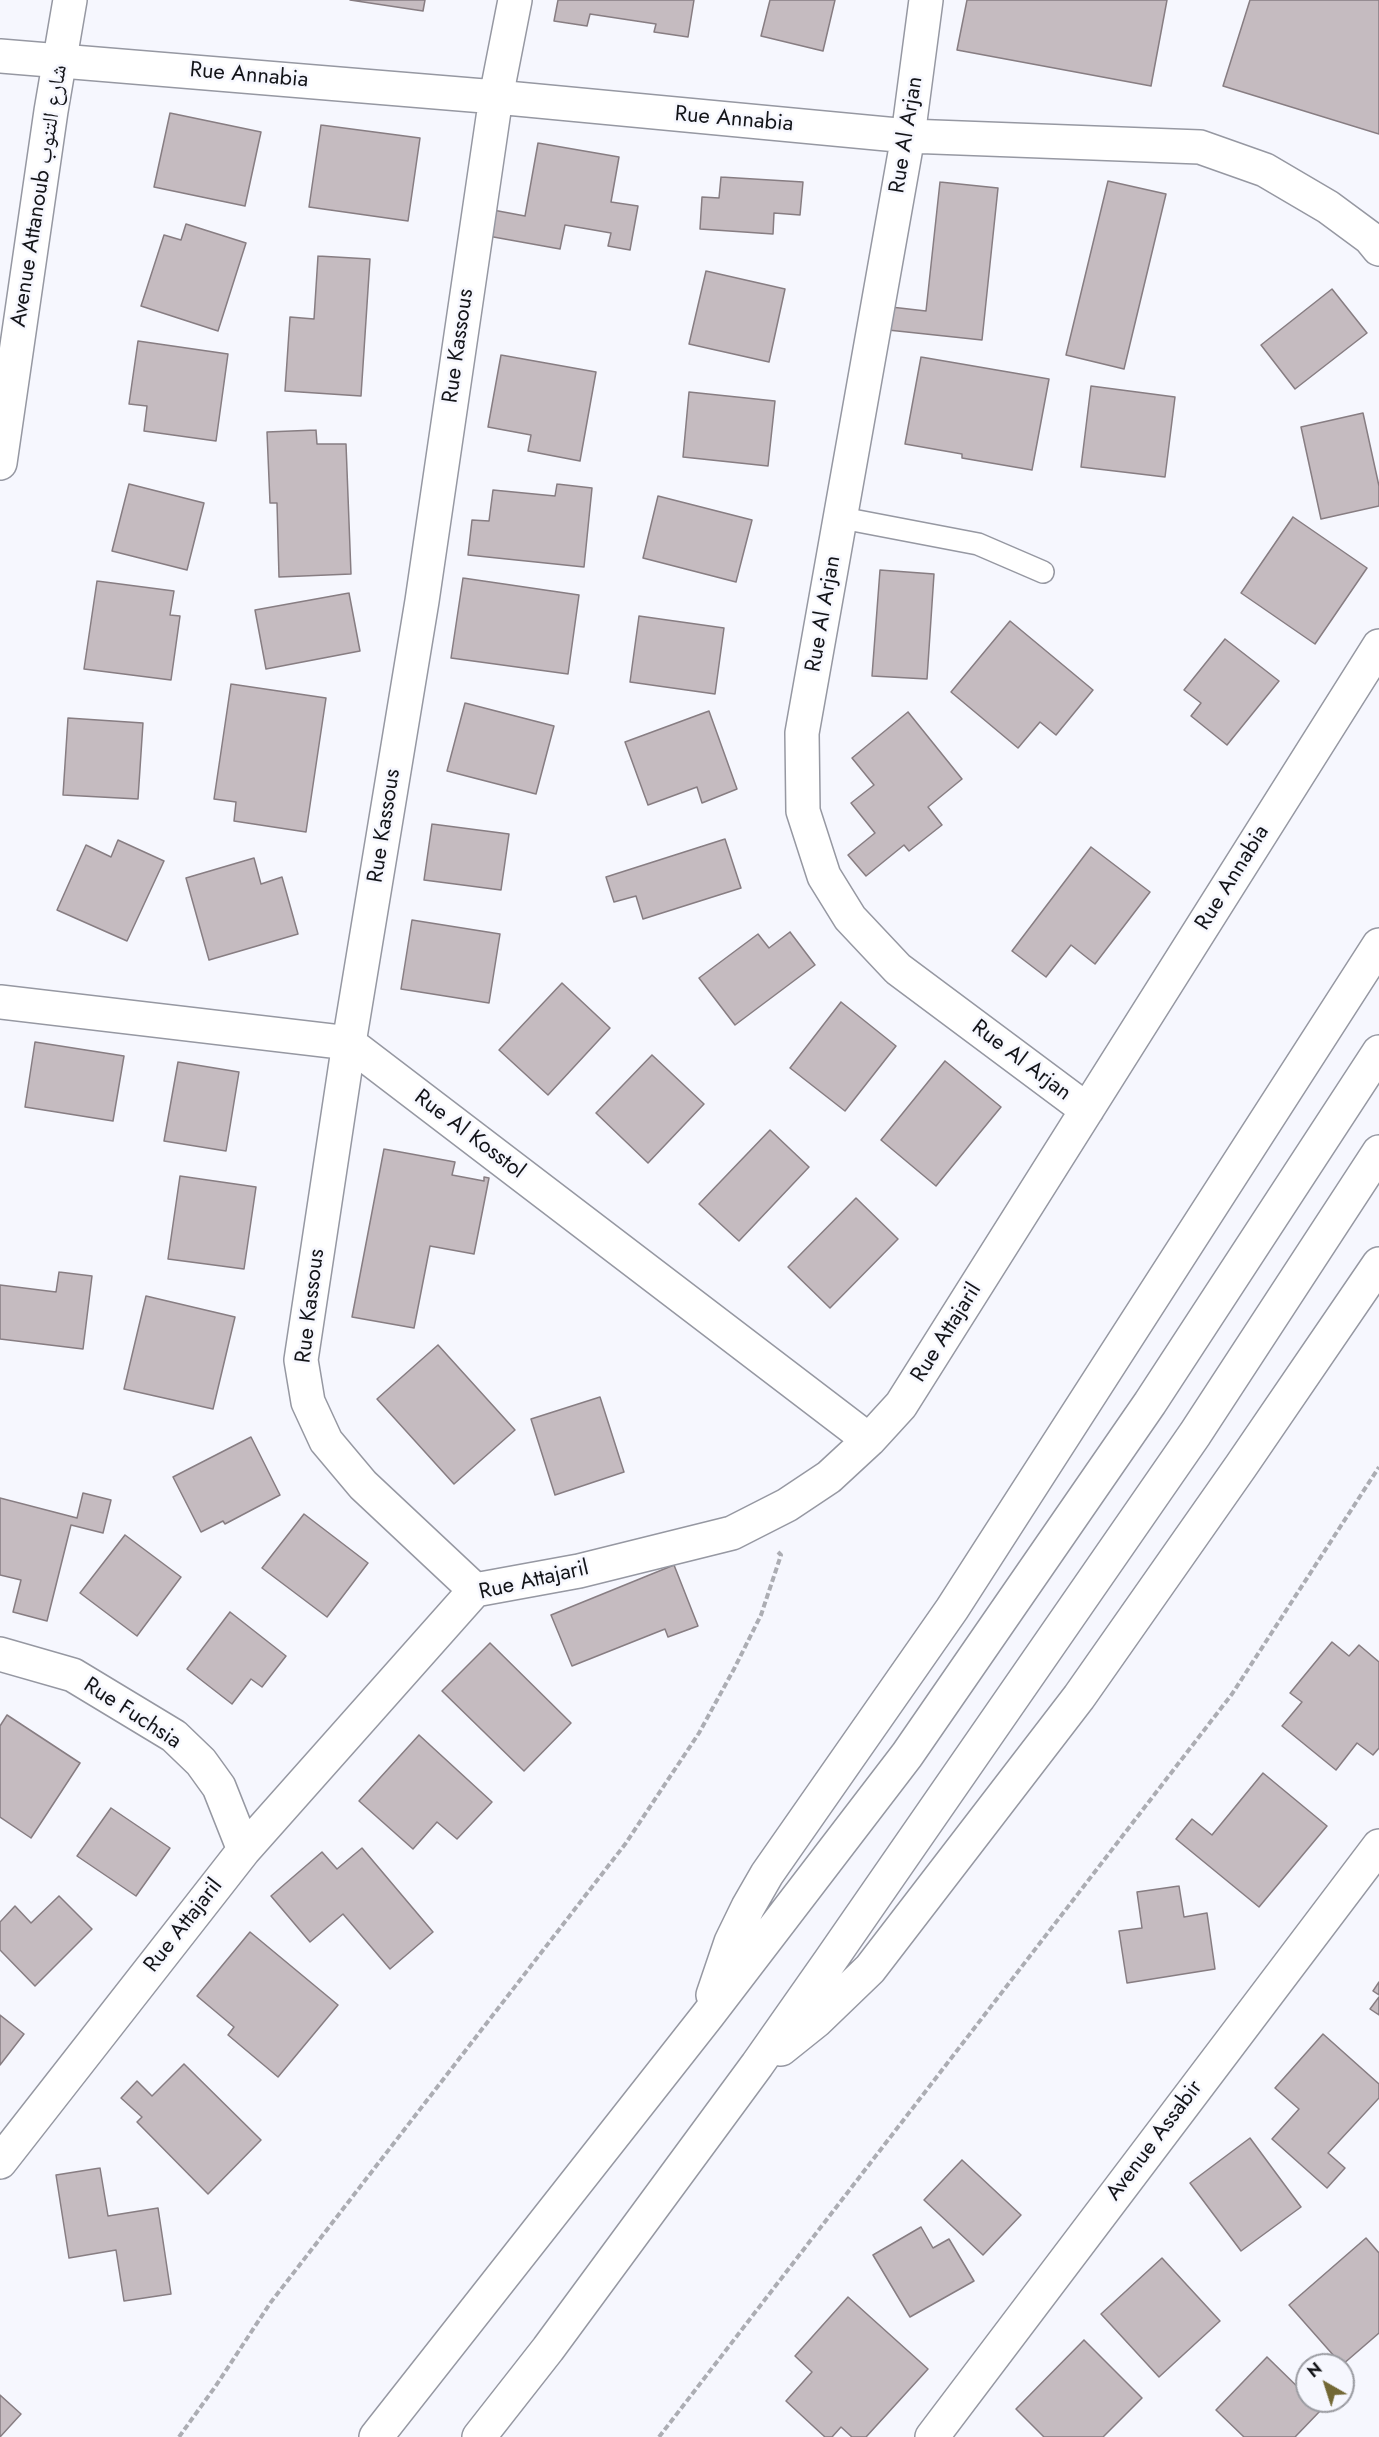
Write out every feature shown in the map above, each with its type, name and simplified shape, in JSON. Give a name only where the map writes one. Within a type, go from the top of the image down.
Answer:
[{"type":"main road","name":"Avenue Attanoub شارع التنوب","points":[[0,463],[70,0]]},
{"type":"main road","name":"Rue Kassous","points":[[475,1590],[363,1485],[326,1441],[308,1401],[301,1360],[349,1043],[420,613],[496,97],[515,0]]},
{"type":"main road","name":"Rue Al Arjan","points":[[926,0],[908,136],[842,518],[802,732],[803,811],[824,876],[850,918],[898,969],[1087,1110]]},
{"type":"main road","name":"Rue Annabia","points":[[0,56],[496,97],[908,136],[1200,147],[1274,175],[1329,207],[1370,238],[1379,249]]},
{"type":"main road","name":"Rue Annabia","points":[[1087,1110],[1379,646]]},
{"type":"main road","points":[[708,2015],[731,1942],[767,1874],[952,1609],[1379,945]]},
{"type":"main road","points":[[0,1002],[349,1043]]},
{"type":"main road","name":"Rue Al Kosstol","points":[[349,1043],[868,1440]]},
{"type":"main road","points":[[376,2437],[708,2015],[914,1746],[1150,1403],[1379,1052]]},
{"type":"main road","name":"Rue Attajaril","points":[[0,2162],[244,1850],[475,1590],[579,1571],[732,1533],[787,1505],[829,1477],[868,1440],[901,1406],[1087,1110]]},
{"type":"main road","points":[[479,2437],[549,2349],[757,2065],[1188,1444],[1379,1152]]},
{"type":"main road","points":[[757,2065],[787,2044],[830,2008],[870,1969],[893,1941],[1079,1697],[1379,1264]]},
{"type":"main road","name":"Rue Fuchsia","points":[[0,1654],[73,1675],[174,1736],[201,1762],[219,1787],[244,1850]]},
{"type":"main road","name":"Avenue Assabir","points":[[932,2437],[1375,1860]]},
{"type":"lane","points":[[842,518],[978,544],[1042,572]]},
{"type":"path","points":[[659,2437],[1232,1694],[1379,1467]]},
{"type":"path","points":[[179,2437],[215,2387],[270,2302],[619,1852],[699,1733],[761,1615],[781,1556],[754,1522]]},
{"type":"building","points":[[350,0],[425,0],[423,11]]},
{"type":"building","points":[[558,0],[694,0],[688,37],[654,32],[656,24],[590,14],[587,26],[554,21]]},
{"type":"building","points":[[770,0],[835,0],[823,51],[761,36]]},
{"type":"building","points":[[967,0],[1167,0],[1151,86],[957,50]]},
{"type":"building","points":[[1250,0],[1379,0],[1379,134],[1223,86]]},
{"type":"building","points":[[170,113],[261,132],[245,206],[154,187]]},
{"type":"building","points":[[321,125],[420,138],[408,221],[309,207]]},
{"type":"building","points":[[538,143],[619,157],[611,202],[638,206],[630,250],[608,246],[611,233],[565,225],[560,249],[488,236],[493,210],[525,216]]},
{"type":"building","points":[[721,177],[803,182],[800,215],[774,213],[773,234],[700,229],[702,197],[719,198]]},
{"type":"building","points":[[1108,181],[1166,194],[1124,369],[1066,355]]},
{"type":"building","points":[[940,182],[998,188],[982,340],[888,330],[891,307],[926,311]]},
{"type":"building","points":[[186,224],[246,243],[218,331],[141,306],[164,235],[181,240]]},
{"type":"building","points":[[318,256],[370,259],[361,396],[285,391],[290,317],[314,319]]},
{"type":"building","points":[[706,271],[785,289],[769,362],[689,344]]},
{"type":"building","points":[[1332,289],[1367,333],[1295,389],[1261,345]]},
{"type":"building","points":[[138,341],[228,354],[216,441],[144,431],[147,406],[129,404]]},
{"type":"building","points":[[501,355],[596,372],[580,461],[528,451],[531,435],[488,427]]},
{"type":"building","points":[[921,357],[1049,379],[1032,470],[962,458],[962,454],[905,444]]},
{"type":"building","points":[[1091,386],[1175,397],[1165,477],[1081,467]]},
{"type":"building","points":[[689,392],[775,401],[768,466],[683,457]]},
{"type":"building","points":[[1363,413],[1379,486],[1379,506],[1321,519],[1301,427]]},
{"type":"building","points":[[316,430],[317,444],[346,444],[351,574],[279,577],[277,503],[270,503],[267,432]]},
{"type":"building","points":[[129,484],[204,503],[187,570],[112,551]]},
{"type":"building","points":[[557,484],[592,488],[584,567],[468,555],[472,520],[489,521],[493,490],[555,496]]},
{"type":"building","points":[[658,496],[752,520],[736,582],[643,558]]},
{"type":"building","points":[[1293,517],[1367,568],[1315,644],[1241,593]]},
{"type":"building","points":[[880,570],[934,574],[927,679],[872,676]]},
{"type":"building","points":[[463,578],[579,595],[568,674],[451,658]]},
{"type":"building","points":[[97,581],[174,591],[170,615],[180,616],[171,680],[84,669]]},
{"type":"building","points":[[349,593],[360,651],[266,669],[255,610]]},
{"type":"building","points":[[639,616],[724,628],[715,694],[630,682]]},
{"type":"building","points":[[1010,621],[1093,690],[1056,735],[1040,722],[1018,748],[951,692]]},
{"type":"building","points":[[1225,639],[1279,681],[1227,745],[1191,716],[1201,703],[1184,690]]},
{"type":"building","points":[[231,684],[326,698],[306,832],[234,821],[236,802],[214,799]]},
{"type":"building","points":[[465,703],[554,726],[536,794],[447,771]]},
{"type":"building","points":[[709,711],[737,789],[702,803],[697,787],[648,805],[625,742]]},
{"type":"building","points":[[908,712],[962,779],[928,807],[942,825],[909,851],[904,845],[866,876],[848,855],[875,833],[851,803],[874,785],[852,758]]},
{"type":"building","points":[[68,718],[143,723],[138,799],[63,795]]},
{"type":"building","points":[[432,824],[509,834],[501,890],[424,880]]},
{"type":"building","points":[[725,839],[741,888],[643,919],[636,896],[614,902],[606,877]]},
{"type":"building","points":[[118,840],[164,861],[127,941],[57,910],[86,845],[111,857]]},
{"type":"building","points":[[1091,847],[1150,892],[1095,964],[1071,945],[1046,977],[1012,951]]},
{"type":"building","points":[[254,858],[261,884],[282,877],[298,934],[209,960],[186,878]]},
{"type":"building","points":[[412,920],[500,934],[489,1003],[401,989]]},
{"type":"building","points":[[790,932],[815,965],[735,1025],[699,978],[758,934],[769,948]]},
{"type":"building","points":[[562,983],[610,1028],[548,1095],[499,1050]]},
{"type":"building","points":[[841,1002],[896,1046],[845,1111],[790,1068]]},
{"type":"building","points":[[35,1042],[124,1056],[113,1121],[25,1107]]},
{"type":"building","points":[[652,1055],[704,1104],[648,1163],[596,1113]]},
{"type":"building","points":[[945,1061],[1001,1107],[936,1186],[881,1140]]},
{"type":"building","points":[[178,1062],[239,1072],[226,1151],[164,1141]]},
{"type":"building","points":[[770,1130],[809,1167],[739,1241],[699,1204]]},
{"type":"building","points":[[384,1149],[455,1162],[452,1175],[484,1181],[484,1177],[489,1178],[474,1254],[430,1246],[414,1328],[352,1317]]},
{"type":"building","points":[[180,1176],[256,1187],[244,1269],[168,1259]]},
{"type":"building","points":[[856,1198],[898,1239],[830,1308],[788,1267]]},
{"type":"building","points":[[59,1272],[92,1276],[83,1349],[0,1339],[0,1285],[56,1292]]},
{"type":"building","points":[[146,1296],[235,1317],[213,1409],[124,1389]]},
{"type":"building","points":[[438,1345],[515,1430],[454,1484],[377,1399]]},
{"type":"building","points":[[600,1397],[624,1472],[555,1495],[531,1419]]},
{"type":"building","points":[[251,1437],[280,1495],[225,1524],[223,1521],[201,1532],[173,1477]]},
{"type":"building","points":[[83,1493],[111,1500],[103,1533],[71,1525],[47,1621],[13,1612],[21,1580],[0,1575],[0,1498],[77,1518]]},
{"type":"building","points":[[304,1514],[368,1563],[327,1617],[262,1568]]},
{"type":"building","points":[[125,1535],[181,1577],[137,1636],[80,1593]]},
{"type":"building","points":[[674,1565],[698,1626],[668,1637],[665,1629],[572,1666],[551,1615]]},
{"type":"building","points":[[230,1612],[286,1656],[262,1687],[251,1679],[232,1704],[187,1669]]},
{"type":"building","points":[[1332,1642],[1349,1656],[1359,1645],[1379,1662],[1379,1748],[1373,1755],[1357,1743],[1336,1770],[1282,1726],[1302,1702],[1290,1693]]},
{"type":"building","points":[[490,1643],[571,1723],[524,1771],[442,1691]]},
{"type":"building","points":[[7,1715],[80,1763],[31,1838],[0,1817],[0,1726]]},
{"type":"building","points":[[419,1735],[492,1802],[457,1839],[437,1822],[413,1849],[359,1801]]},
{"type":"building","points":[[1263,1773],[1327,1826],[1259,1907],[1176,1839],[1192,1819],[1212,1835]]},
{"type":"building","points":[[111,1808],[170,1848],[136,1896],[77,1856]]},
{"type":"building","points":[[362,1848],[433,1932],[390,1969],[343,1914],[310,1942],[271,1896],[322,1852],[337,1869]]},
{"type":"building","points":[[1179,1886],[1184,1917],[1207,1913],[1215,1969],[1127,1983],[1119,1931],[1142,1928],[1137,1892]]},
{"type":"building","points":[[59,1896],[92,1929],[35,1986],[0,1950],[0,1922],[15,1906],[31,1923]]},
{"type":"building","points":[[250,1932],[338,2005],[278,2077],[228,2035],[234,2027],[197,1996]]},
{"type":"building","points":[[1379,1982],[1379,1995],[1373,1991]]},
{"type":"building","points":[[1379,1997],[1379,2015],[1370,2009]]},
{"type":"building","points":[[0,2015],[24,2034],[0,2065]]},
{"type":"building","points":[[1323,2034],[1379,2084],[1379,2098],[1328,2153],[1345,2168],[1327,2188],[1272,2139],[1299,2109],[1275,2088]]},
{"type":"building","points":[[184,2064],[261,2140],[208,2194],[137,2122],[142,2117],[121,2098],[137,2081],[152,2096]]},
{"type":"building","points":[[1250,2138],[1301,2207],[1241,2251],[1190,2183]]},
{"type":"building","points":[[962,2160],[1021,2215],[983,2255],[924,2200]]},
{"type":"building","points":[[100,2168],[108,2216],[158,2208],[171,2294],[124,2301],[116,2250],[69,2258],[56,2175]]},
{"type":"building","points":[[921,2227],[933,2248],[949,2239],[974,2281],[910,2317],[873,2255]]},
{"type":"building","points":[[1366,2238],[1379,2253],[1379,2333],[1355,2354],[1331,2353],[1289,2305]]},
{"type":"building","points":[[1162,2258],[1220,2321],[1159,2377],[1101,2314]]},
{"type":"building","points":[[848,2297],[928,2369],[866,2437],[852,2437],[841,2427],[832,2437],[825,2437],[786,2401],[812,2372],[795,2356]]},
{"type":"building","points":[[1084,2340],[1142,2398],[1103,2437],[1044,2437],[1016,2409]]},
{"type":"building","points":[[1267,2357],[1295,2384],[1295,2413],[1318,2413],[1295,2437],[1244,2437],[1216,2410]]},
{"type":"building","points":[[0,2395],[21,2414],[0,2437]]}]
